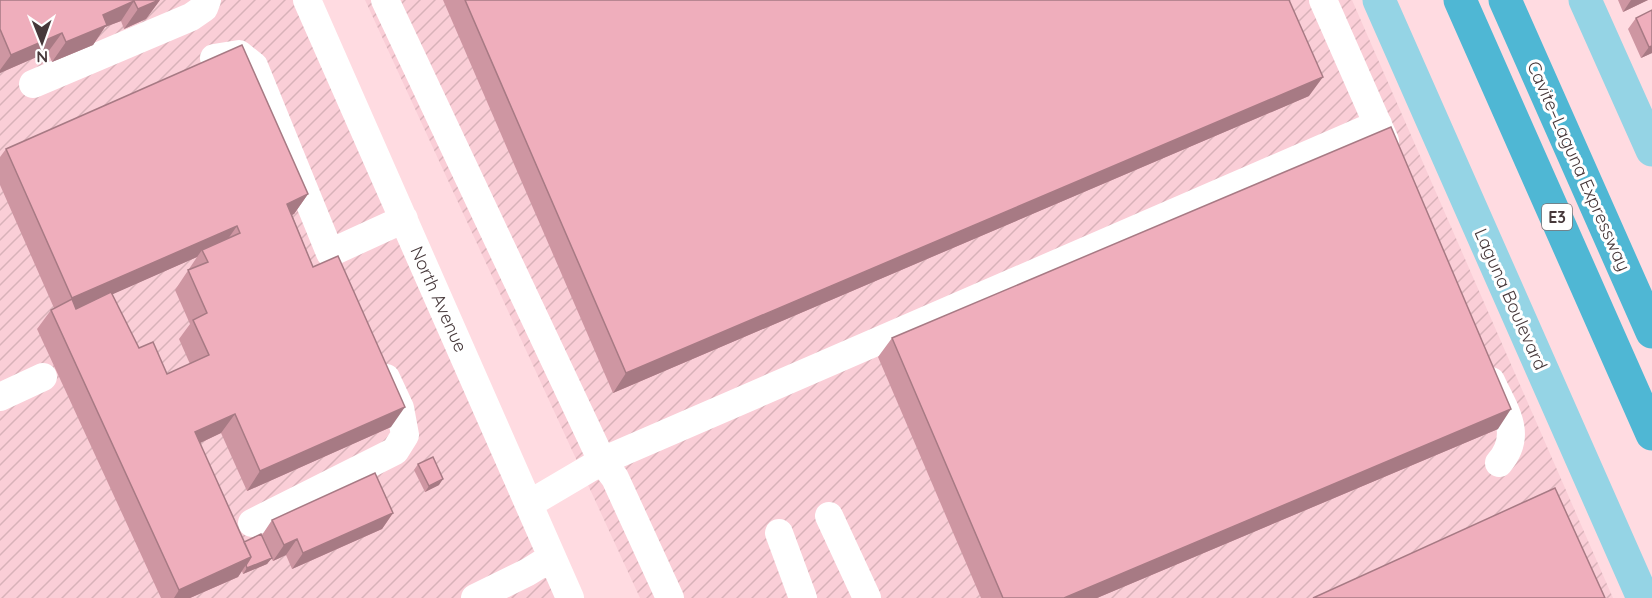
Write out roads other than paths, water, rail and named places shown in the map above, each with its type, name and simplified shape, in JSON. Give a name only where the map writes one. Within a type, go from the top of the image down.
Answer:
[{"type":"highway","name":"E3","points":[[1460,0],[1652,434]]},
{"type":"highway","name":"Cavite–Laguna Expressway","points":[[1505,0],[1652,332]]},
{"type":"main road","name":"Laguna Boulevard","points":[[1379,0],[1643,598]]},
{"type":"main road","points":[[1585,0],[1652,150]]},
{"type":"street","points":[[33,84],[191,17],[204,8],[207,0]]},
{"type":"street","name":"North Avenue","points":[[307,0],[570,598]]},
{"type":"street","points":[[385,0],[602,461],[615,478],[670,598]]},
{"type":"street","points":[[1323,0],[1397,168]]},
{"type":"street","points":[[188,70],[219,56],[239,54],[254,66],[334,263],[404,219]]},
{"type":"street","points":[[529,504],[602,461],[1378,124]]},
{"type":"street","points":[[1478,351],[1512,427],[1510,450],[1499,463]]},
{"type":"street","points":[[252,524],[396,451],[405,435],[400,408],[377,357]]},
{"type":"street","points":[[0,397],[43,377]]},
{"type":"street","points":[[829,516],[867,598]]},
{"type":"street","points":[[779,533],[803,598]]},
{"type":"street","points":[[475,598],[528,572],[552,557]]}]
